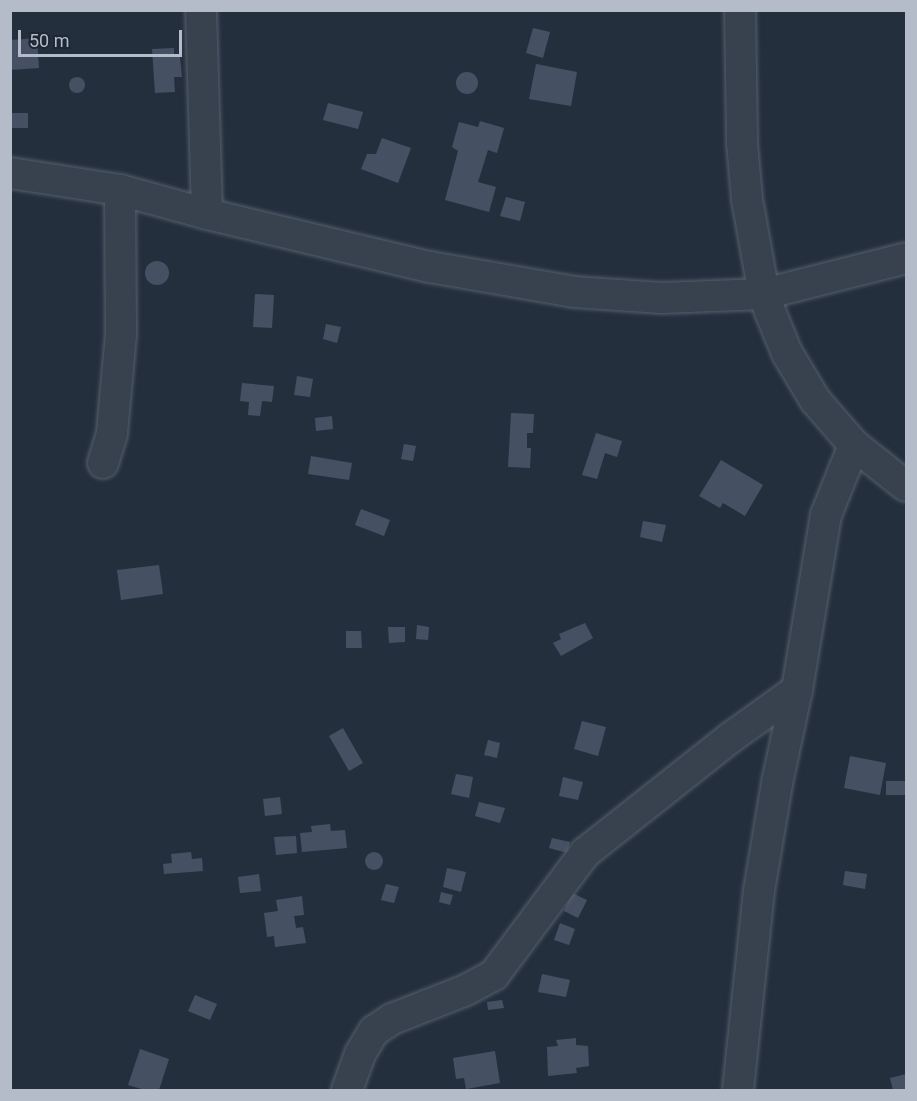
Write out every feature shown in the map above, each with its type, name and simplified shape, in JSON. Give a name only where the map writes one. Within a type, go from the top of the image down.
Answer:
[{"type":"street","points":[[201,10],[207,214]]},
{"type":"street","points":[[740,10],[742,143],[747,199],[764,294],[788,353],[815,400],[854,446],[906,486]]},
{"type":"street","points":[[10,173],[120,190],[207,214],[430,267],[574,292],[662,298],[764,294],[906,258]]},
{"type":"street","points":[[103,463],[112,433],[121,334],[120,190]]},
{"type":"street","points":[[738,1090],[759,891],[783,748],[797,690],[826,514],[854,446]]},
{"type":"street","points":[[346,1090],[360,1054],[374,1030],[392,1019],[464,991],[494,975],[585,853],[730,738],[797,690]]},
{"type":"building","points":[[533,28],[550,32],[543,58],[526,53]]},
{"type":"building","points":[[37,38],[39,68],[10,70],[10,40]]},
{"type":"building","points":[[174,48],[174,57],[180,57],[182,77],[174,77],[175,92],[155,93],[152,49]]},
{"type":"building","points":[[536,64],[577,72],[571,106],[529,99]]},
{"type":"building","points":[[463,72],[471,72],[478,79],[478,87],[471,94],[463,94],[456,87],[456,79]]},
{"type":"building","points":[[77,77],[85,85],[77,93],[69,85]]},
{"type":"building","points":[[328,103],[363,112],[358,129],[323,120]]},
{"type":"building","points":[[10,113],[28,113],[28,128],[10,128]]},
{"type":"building","points":[[480,121],[504,128],[497,153],[488,150],[478,182],[496,187],[489,212],[445,200],[458,151],[452,147],[459,122],[478,127]]},
{"type":"building","points":[[382,138],[411,148],[398,183],[361,169],[367,154],[376,154]]},
{"type":"building","points":[[506,197],[525,202],[520,221],[500,216]]},
{"type":"building","points":[[157,261],[165,265],[169,273],[165,281],[157,285],[149,281],[145,273],[149,265]]},
{"type":"building","points":[[255,294],[274,295],[272,328],[253,327]]},
{"type":"building","points":[[326,324],[341,327],[337,343],[323,339]]},
{"type":"building","points":[[297,376],[313,379],[310,397],[294,395]]},
{"type":"building","points":[[242,383],[274,386],[272,402],[262,401],[260,416],[248,415],[249,402],[240,401]]},
{"type":"building","points":[[511,413],[534,414],[533,433],[527,433],[527,448],[531,448],[530,468],[508,467]]},
{"type":"building","points":[[332,416],[333,429],[316,431],[315,418]]},
{"type":"building","points":[[596,433],[622,441],[617,457],[605,453],[597,479],[582,475]]},
{"type":"building","points":[[404,444],[416,446],[413,461],[401,459]]},
{"type":"building","points":[[311,456],[352,463],[349,480],[308,474]]},
{"type":"building","points":[[721,460],[763,485],[745,516],[723,503],[720,508],[699,496]]},
{"type":"building","points":[[361,509],[390,520],[384,536],[355,525]]},
{"type":"building","points":[[643,521],[666,525],[662,542],[640,537]]},
{"type":"building","points":[[159,565],[163,594],[121,600],[117,570]]},
{"type":"building","points":[[585,623],[593,638],[561,656],[553,643],[561,639],[559,634]]},
{"type":"building","points":[[417,625],[429,627],[428,640],[416,639]]},
{"type":"building","points":[[388,627],[405,627],[405,642],[389,643]]},
{"type":"building","points":[[346,631],[361,631],[362,648],[346,648]]},
{"type":"building","points":[[582,721],[606,727],[598,756],[574,749]]},
{"type":"building","points":[[343,728],[363,763],[349,771],[329,736]]},
{"type":"building","points":[[488,740],[500,743],[497,758],[484,755]]},
{"type":"building","points":[[850,756],[886,763],[880,795],[844,788]]},
{"type":"building","points":[[456,774],[473,777],[469,798],[451,794]]},
{"type":"building","points":[[563,777],[583,782],[578,800],[559,796]]},
{"type":"building","points":[[886,781],[906,781],[906,795],[886,795]]},
{"type":"building","points":[[280,797],[282,814],[265,816],[263,799]]},
{"type":"building","points":[[479,802],[505,808],[500,823],[475,816]]},
{"type":"building","points":[[330,824],[331,831],[345,830],[347,848],[302,852],[300,833],[312,832],[311,826]]},
{"type":"building","points":[[296,836],[297,853],[276,855],[274,837]]},
{"type":"building","points":[[552,838],[570,842],[567,853],[549,848]]},
{"type":"building","points":[[191,852],[192,859],[202,858],[203,871],[164,874],[163,864],[172,863],[171,854]]},
{"type":"building","points":[[370,852],[378,852],[383,857],[381,868],[370,870],[365,865],[365,857]]},
{"type":"building","points":[[447,868],[466,872],[461,892],[443,887]]},
{"type":"building","points":[[845,871],[867,874],[865,889],[843,885]]},
{"type":"building","points":[[259,874],[261,891],[240,893],[238,877]]},
{"type":"building","points":[[386,884],[399,887],[394,903],[381,900]]},
{"type":"building","points":[[441,892],[453,895],[450,905],[439,902]]},
{"type":"building","points":[[572,893],[587,900],[578,918],[564,911]]},
{"type":"building","points":[[302,896],[304,915],[294,916],[296,928],[303,927],[306,943],[275,947],[274,936],[267,937],[264,913],[278,911],[276,900]]},
{"type":"building","points":[[560,923],[575,929],[569,945],[554,940]]},
{"type":"building","points":[[542,974],[570,980],[566,997],[538,992]]},
{"type":"building","points":[[195,995],[217,1004],[210,1020],[188,1011]]},
{"type":"building","points":[[502,1000],[504,1008],[488,1010],[487,1002]]},
{"type":"building","points":[[576,1038],[576,1045],[588,1046],[589,1066],[576,1068],[577,1073],[548,1076],[547,1047],[558,1046],[556,1040]]},
{"type":"building","points":[[140,1049],[169,1059],[159,1090],[145,1090],[128,1085]]},
{"type":"building","points":[[495,1051],[500,1083],[466,1089],[464,1078],[456,1079],[453,1058]]},
{"type":"building","points":[[906,1074],[906,1090],[893,1090],[890,1078]]}]
